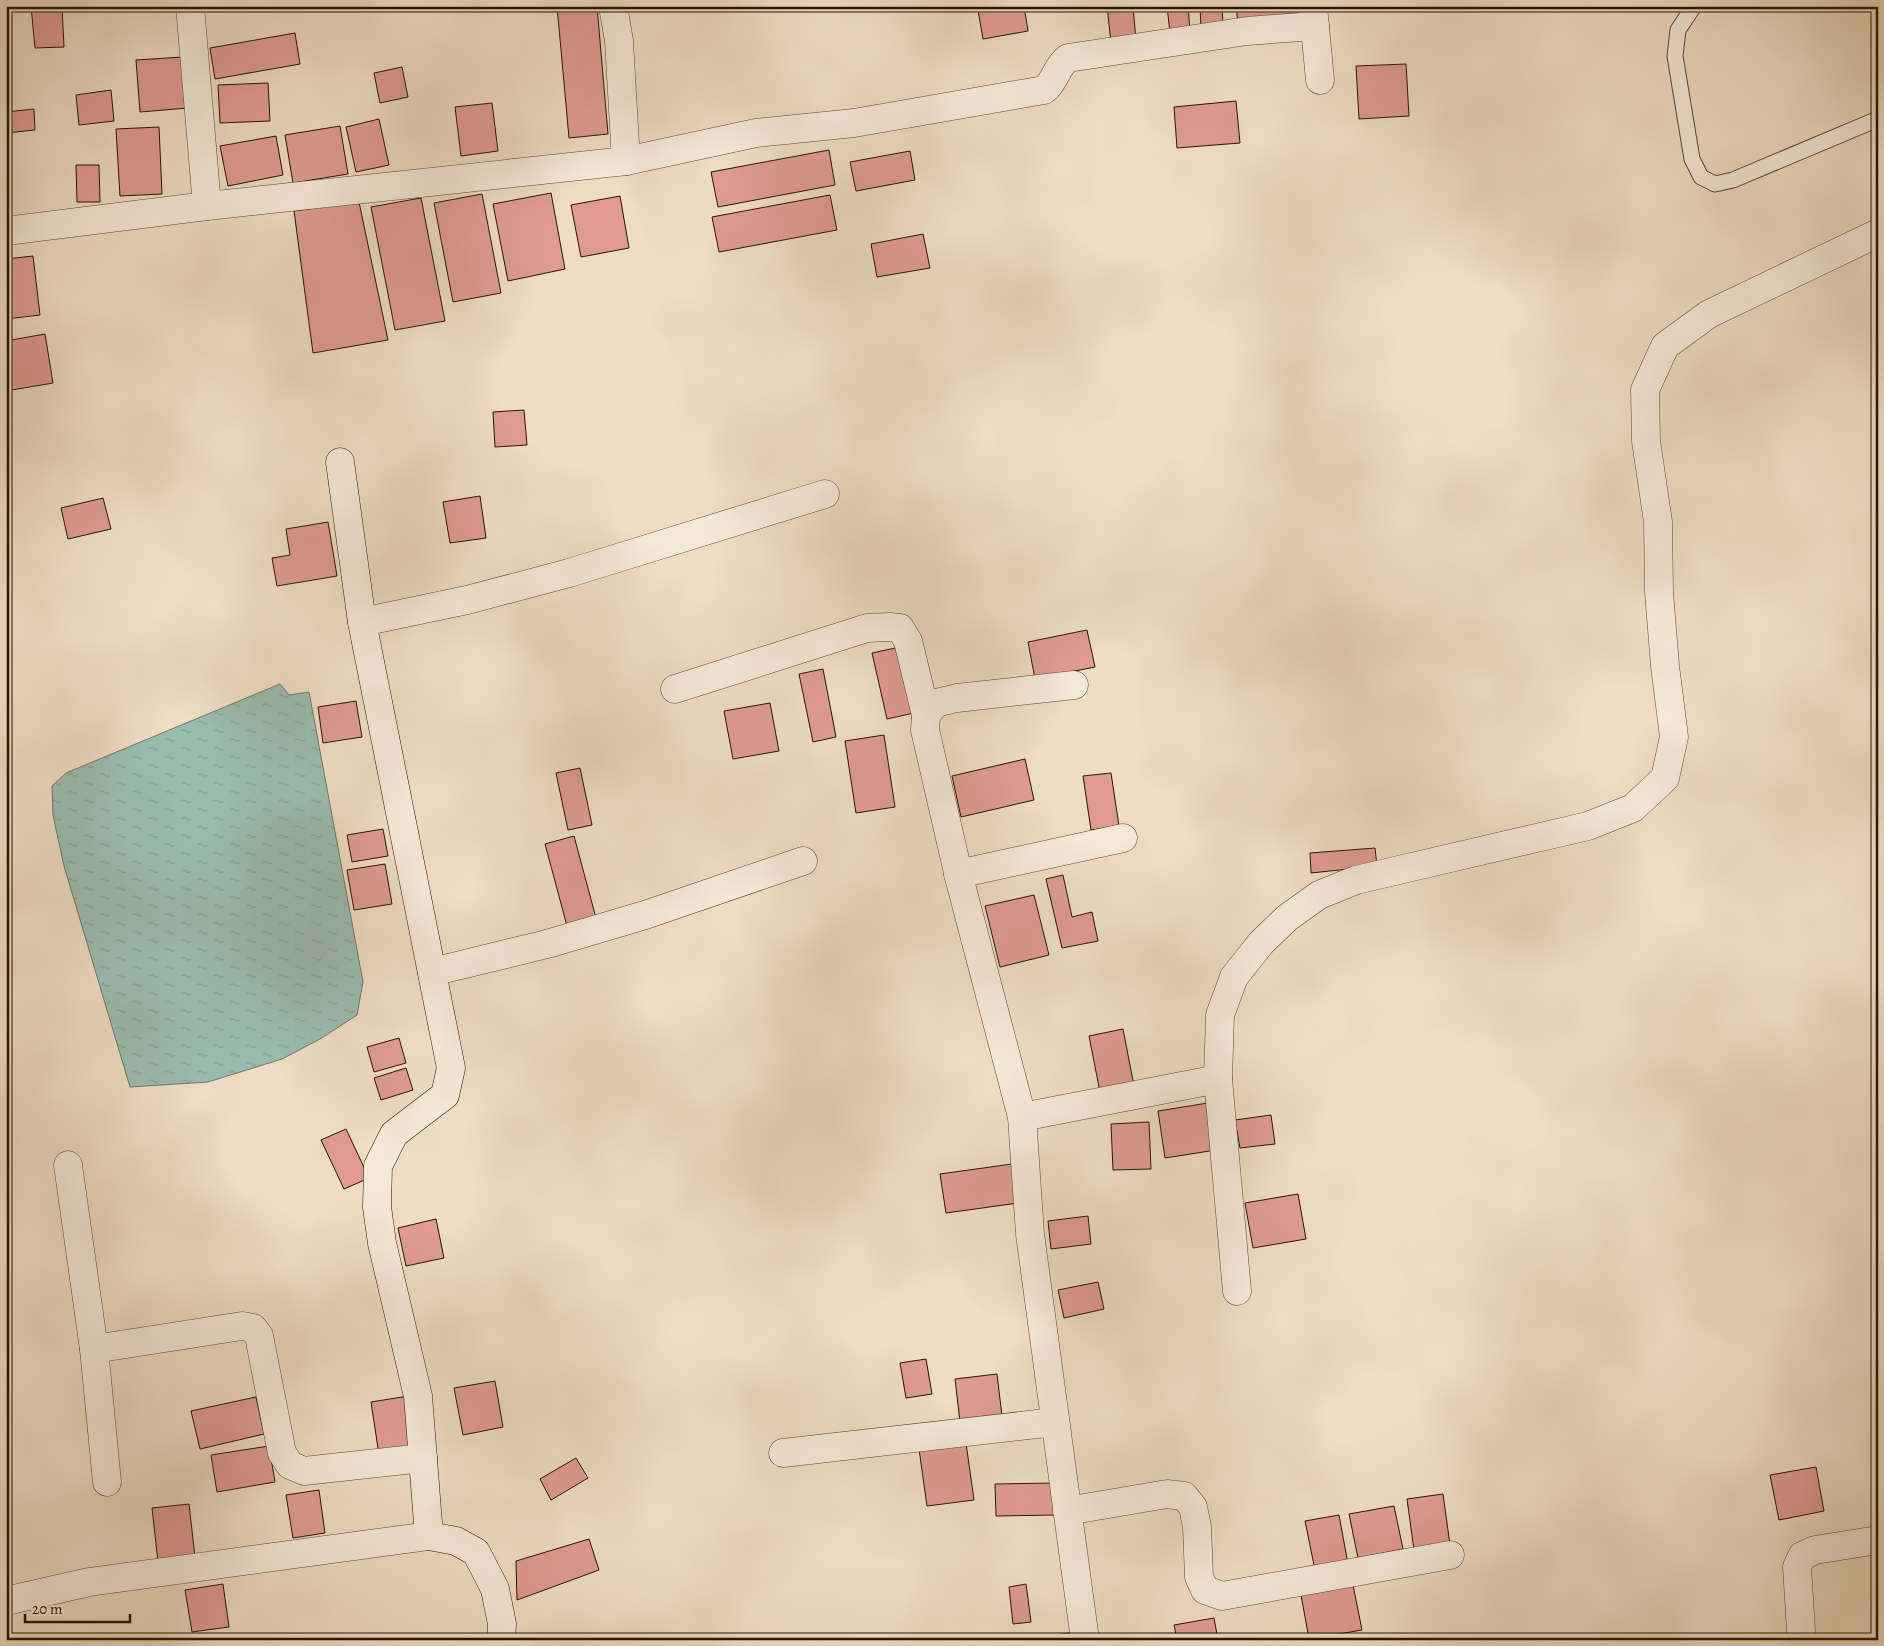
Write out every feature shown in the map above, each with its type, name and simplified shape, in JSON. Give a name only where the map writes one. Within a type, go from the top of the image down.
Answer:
[{"type":"street","points":[[190,6],[207,206]]},
{"type":"street","points":[[613,6],[618,41],[626,161]]},
{"type":"street","points":[[6,231],[207,206],[626,161],[756,134],[854,123],[1044,90],[1051,85],[1059,65],[1068,58],[1248,31],[1314,16],[1320,80]]},
{"type":"street","points":[[1238,1291],[1218,1079],[1220,1015],[1234,977],[1261,943],[1287,918],[1319,895],[1356,880],[1588,826],[1633,808],[1665,778],[1674,737],[1665,666],[1659,592],[1658,522],[1646,442],[1645,390],[1665,346],[1709,314],[1878,233]]},
{"type":"street","points":[[340,462],[362,622],[451,1068],[444,1095],[394,1134],[378,1166],[377,1207],[382,1243],[418,1396],[429,1536]]},
{"type":"street","points":[[362,622],[468,600],[569,573],[825,494]]},
{"type":"street","points":[[675,689],[867,628],[890,626],[900,628],[908,641],[926,715],[925,730],[958,874],[1022,1117],[1030,1234],[1085,1640]]},
{"type":"street","points":[[926,715],[936,703],[957,698],[1074,686]]},
{"type":"street","points":[[958,874],[1123,838]]},
{"type":"street","points":[[432,972],[547,944],[636,918],[803,861]]},
{"type":"street","points":[[1022,1117],[1218,1079]]},
{"type":"street","points":[[68,1165],[94,1350],[107,1482]]},
{"type":"street","points":[[94,1350],[242,1326],[252,1328],[259,1336],[282,1453],[290,1465],[304,1471],[423,1458]]},
{"type":"street","points":[[784,1453],[1055,1422]]},
{"type":"street","points":[[1067,1511],[1167,1494],[1184,1496],[1193,1507],[1196,1520],[1199,1577],[1205,1590],[1222,1596],[1450,1555]]},
{"type":"street","points":[[6,1601],[89,1582],[429,1536],[456,1541],[476,1552],[495,1588],[502,1624],[501,1640]]},
{"type":"street","points":[[1802,1630],[1797,1567],[1802,1556],[1815,1550],[1878,1540]]},
{"type":"lane","points":[[1694,6],[1678,30],[1675,56],[1692,159],[1701,177],[1715,184],[1733,180],[1878,119]]},
{"type":"water","points":[[280,684],[289,695],[309,692],[363,982],[357,1015],[320,1039],[282,1059],[208,1082],[130,1087],[64,866],[53,815],[52,786],[66,773]]},
{"type":"building","points":[[31,6],[62,6],[64,47],[35,48]]},
{"type":"building","points":[[557,6],[597,6],[608,134],[569,138]]},
{"type":"building","points":[[998,6],[1024,6],[1028,31],[983,39],[978,10]]},
{"type":"building","points":[[1107,6],[1133,6],[1136,41],[1111,43]]},
{"type":"building","points":[[1167,6],[1188,6],[1190,31],[1170,33]]},
{"type":"building","points":[[1200,6],[1222,6],[1223,25],[1201,28]]},
{"type":"building","points":[[1236,6],[1310,6],[1311,17],[1238,24]]},
{"type":"building","points":[[295,33],[300,64],[215,79],[210,48]]},
{"type":"building","points":[[183,57],[188,108],[140,112],[136,60]]},
{"type":"building","points":[[1406,64],[1409,116],[1359,119],[1356,66]]},
{"type":"building","points":[[402,67],[408,97],[380,103],[374,73]]},
{"type":"building","points":[[268,83],[270,121],[220,123],[218,85]]},
{"type":"building","points":[[111,90],[114,121],[79,125],[76,95]]},
{"type":"building","points":[[1236,101],[1240,143],[1177,148],[1174,107]]},
{"type":"building","points":[[492,103],[498,151],[461,156],[455,107]]},
{"type":"building","points":[[34,109],[35,130],[6,133],[6,112]]},
{"type":"building","points":[[379,119],[389,165],[356,172],[346,127]]},
{"type":"building","points":[[340,126],[348,174],[293,183],[285,135]]},
{"type":"building","points":[[159,127],[162,194],[120,196],[116,129]]},
{"type":"building","points":[[276,136],[283,175],[228,186],[220,146]]},
{"type":"building","points":[[829,150],[835,185],[718,207],[711,172]]},
{"type":"building","points":[[910,151],[915,180],[856,191],[850,162]]},
{"type":"building","points":[[76,165],[99,165],[100,202],[77,202]]},
{"type":"building","points":[[551,193],[565,269],[508,281],[493,204]]},
{"type":"building","points":[[482,194],[501,293],[453,302],[434,203]]},
{"type":"building","points":[[830,195],[837,230],[719,252],[712,217]]},
{"type":"building","points":[[620,196],[629,248],[581,257],[571,205]]},
{"type":"building","points":[[421,198],[445,321],[395,330],[371,207]]},
{"type":"building","points":[[359,202],[388,340],[313,353],[294,211]]},
{"type":"building","points":[[923,234],[930,268],[877,277],[871,244]]},
{"type":"building","points":[[33,256],[40,315],[6,319],[6,259]]},
{"type":"building","points":[[45,334],[53,383],[6,391],[6,341]]},
{"type":"building","points":[[524,410],[527,445],[495,447],[493,412]]},
{"type":"building","points":[[480,496],[486,538],[450,543],[443,502]]},
{"type":"building","points":[[103,498],[111,529],[68,539],[61,508]]},
{"type":"building","points":[[328,522],[337,576],[277,586],[272,558],[290,555],[286,529]]},
{"type":"building","points":[[1087,630],[1095,667],[1035,679],[1028,642]]},
{"type":"building","points":[[900,647],[914,713],[887,719],[872,653]]},
{"type":"building","points":[[823,669],[836,737],[813,742],[799,674]]},
{"type":"building","points":[[356,701],[362,737],[323,743],[318,707]]},
{"type":"building","points":[[770,703],[779,751],[733,759],[724,711]]},
{"type":"building","points":[[884,735],[895,807],[856,813],[845,741]]},
{"type":"building","points":[[1025,759],[1034,800],[961,817],[952,776]]},
{"type":"building","points":[[580,768],[592,825],[568,830],[556,773]]},
{"type":"building","points":[[1111,773],[1119,826],[1091,830],[1083,776]]},
{"type":"building","points":[[383,829],[388,856],[352,862],[347,835]]},
{"type":"building","points":[[574,836],[596,918],[567,926],[545,844]]},
{"type":"building","points":[[1375,848],[1377,866],[1311,873],[1310,853]]},
{"type":"building","points":[[385,864],[392,904],[354,910],[347,870]]},
{"type":"building","points":[[1063,875],[1072,917],[1092,912],[1098,941],[1062,948],[1046,879]]},
{"type":"building","points":[[1034,895],[1049,955],[1000,967],[985,906]]},
{"type":"building","points":[[1123,1029],[1134,1086],[1100,1092],[1089,1036]]},
{"type":"building","points":[[399,1038],[406,1063],[374,1072],[367,1047]]},
{"type":"building","points":[[406,1068],[413,1090],[381,1100],[374,1078]]},
{"type":"building","points":[[1208,1103],[1216,1150],[1165,1158],[1158,1111]]},
{"type":"building","points":[[1271,1115],[1275,1144],[1240,1148],[1235,1120]]},
{"type":"building","points":[[1149,1122],[1151,1169],[1113,1170],[1111,1124]]},
{"type":"building","points":[[346,1129],[369,1178],[344,1189],[321,1140]]},
{"type":"building","points":[[1012,1164],[1018,1203],[946,1213],[940,1174]]},
{"type":"building","points":[[1298,1194],[1306,1239],[1253,1248],[1245,1203]]},
{"type":"building","points":[[1088,1216],[1091,1244],[1051,1249],[1048,1221]]},
{"type":"building","points":[[436,1219],[444,1258],[406,1266],[398,1228]]},
{"type":"building","points":[[1098,1282],[1104,1309],[1064,1318],[1058,1290]]},
{"type":"building","points":[[926,1359],[932,1394],[906,1398],[900,1363]]},
{"type":"building","points":[[997,1374],[1002,1416],[960,1422],[955,1379]]},
{"type":"building","points":[[495,1381],[503,1427],[463,1435],[454,1388]]},
{"type":"building","points":[[408,1396],[416,1450],[379,1455],[371,1402]]},
{"type":"building","points":[[256,1397],[264,1434],[200,1449],[191,1411]]},
{"type":"building","points":[[966,1443],[974,1500],[927,1506],[919,1449]]},
{"type":"building","points":[[269,1446],[275,1482],[217,1492],[211,1455]]},
{"type":"building","points":[[576,1458],[588,1478],[551,1500],[540,1479]]},
{"type":"building","points":[[1816,1467],[1824,1511],[1779,1520],[1770,1475]]},
{"type":"building","points":[[1054,1483],[1055,1515],[996,1516],[995,1484]]},
{"type":"building","points":[[319,1490],[325,1533],[293,1538],[286,1495]]},
{"type":"building","points":[[1443,1494],[1450,1545],[1414,1550],[1407,1499]]},
{"type":"building","points":[[189,1504],[195,1557],[158,1562],[152,1508]]},
{"type":"building","points":[[1394,1506],[1403,1549],[1358,1558],[1349,1514]]},
{"type":"building","points":[[1339,1515],[1348,1564],[1315,1570],[1305,1521]]},
{"type":"building","points":[[589,1539],[599,1570],[517,1600],[516,1561]]},
{"type":"building","points":[[223,1584],[229,1627],[192,1632],[185,1590]]},
{"type":"building","points":[[1026,1584],[1031,1622],[1013,1624],[1009,1587]]},
{"type":"building","points":[[1353,1585],[1362,1630],[1309,1639],[1301,1595]]},
{"type":"building","points":[[1214,1618],[1218,1640],[1177,1640],[1174,1625]]},
{"type":"building","points":[[1069,1633],[1070,1640],[1040,1640],[1039,1637]]}]
